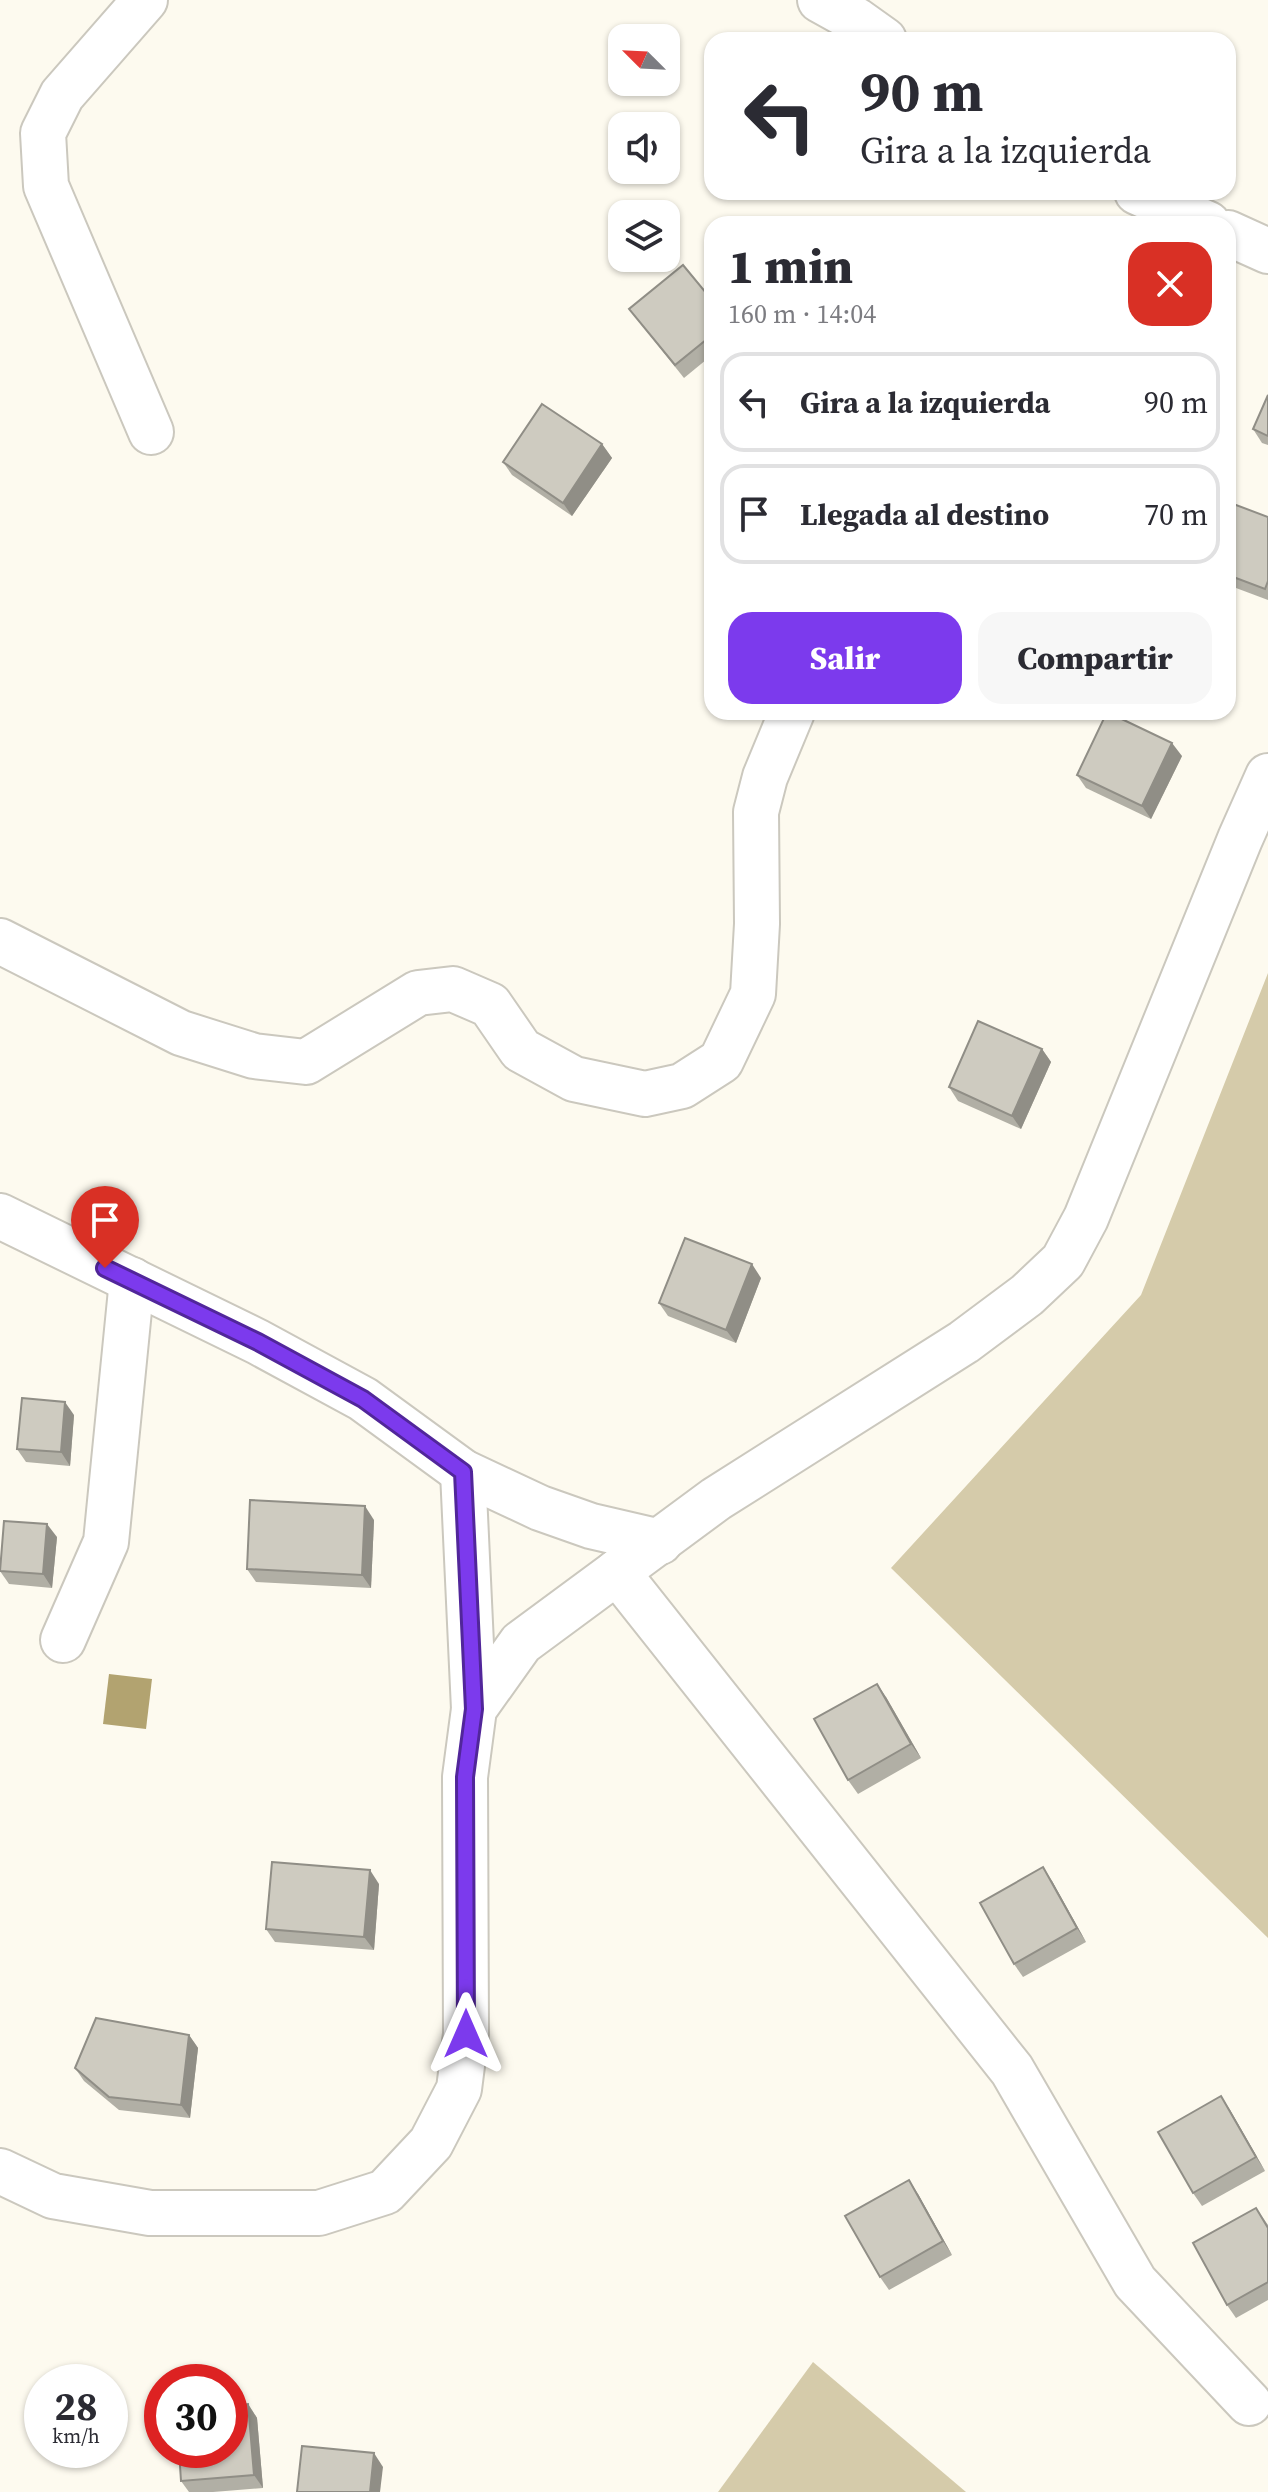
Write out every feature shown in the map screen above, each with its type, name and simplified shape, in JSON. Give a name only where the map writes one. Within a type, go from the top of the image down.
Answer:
[{"type":"street","points":[[145,0],[62,95],[43,133],[46,186],[151,432]]},
{"type":"street","points":[[820,0],[873,32]]},
{"type":"street","points":[[1155,200],[1190,216]]},
{"type":"street","points":[[1236,237],[1268,251]]},
{"type":"street","points":[[0,941],[181,1033],[254,1056],[306,1062],[418,993],[453,989],[490,1005],[521,1050],[574,1079],[645,1094],[682,1086],[721,1061],[753,994],[757,924],[756,812],[765,777],[789,720]]},
{"type":"street","points":[[474,1709],[521,1643],[716,1499],[964,1342],[1027,1295],[1063,1261],[1086,1218],[1254,844],[1268,776]]},
{"type":"street","points":[[0,1216],[258,1342],[363,1399],[463,1472],[540,1508],[591,1526],[660,1542]]},
{"type":"street","points":[[63,1640],[106,1542],[132,1280]]},
{"type":"street","points":[[0,2171],[53,2196],[150,2213],[319,2213],[385,2192],[431,2143],[459,2089],[466,2034],[465,1777],[474,1709],[463,1472]]},
{"type":"street","points":[[617,1572],[1012,2070],[1135,2282],[1249,2403]]},
{"type":"shaded area","points":[[1268,973],[1268,1938],[891,1568],[1141,1295]]},
{"type":"shaded area","points":[[109,1674],[152,1679],[146,1729],[103,1724]]},
{"type":"shaded area","points":[[813,2362],[966,2492],[718,2492]]},
{"type":"building","points":[[683,265],[704,290],[704,341],[675,365],[629,309],[674,272],[680,272]]},
{"type":"building","points":[[1268,395],[1268,436],[1253,429]]},
{"type":"building","points":[[542,404],[602,444],[563,503],[503,462]]},
{"type":"building","points":[[1236,505],[1268,517],[1268,581],[1265,589],[1236,578]]},
{"type":"building","points":[[1103,720],[1124,720],[1172,743],[1142,806],[1077,775]]},
{"type":"building","points":[[978,1021],[1042,1049],[1012,1116],[949,1087]]},
{"type":"building","points":[[685,1238],[752,1264],[726,1330],[659,1303]]},
{"type":"building","points":[[22,1398],[65,1402],[61,1452],[17,1449]]},
{"type":"building","points":[[250,1500],[365,1506],[362,1575],[247,1569]]},
{"type":"building","points":[[4,1521],[47,1524],[43,1574],[0,1571]]},
{"type":"building","points":[[877,1684],[911,1744],[848,1780],[814,1719]]},
{"type":"building","points":[[272,1862],[370,1870],[364,1937],[266,1929]]},
{"type":"building","points":[[1043,1867],[1077,1928],[1014,1964],[980,1903]]},
{"type":"building","points":[[96,2018],[189,2035],[181,2105],[109,2097],[75,2068]]},
{"type":"building","points":[[1221,2096],[1256,2157],[1193,2193],[1158,2132]]},
{"type":"building","points":[[909,2180],[943,2241],[880,2277],[845,2216]]},
{"type":"building","points":[[1256,2208],[1268,2228],[1268,2282],[1227,2305],[1193,2243]]},
{"type":"building","points":[[248,2404],[254,2475],[181,2481],[180,2468],[248,2468]]},
{"type":"building","points":[[302,2446],[374,2453],[370,2492],[297,2492]]},
{"type":"route","points":[[105,1268],[258,1342],[363,1399],[463,1472],[474,1709],[465,1777],[466,2034]]}]
